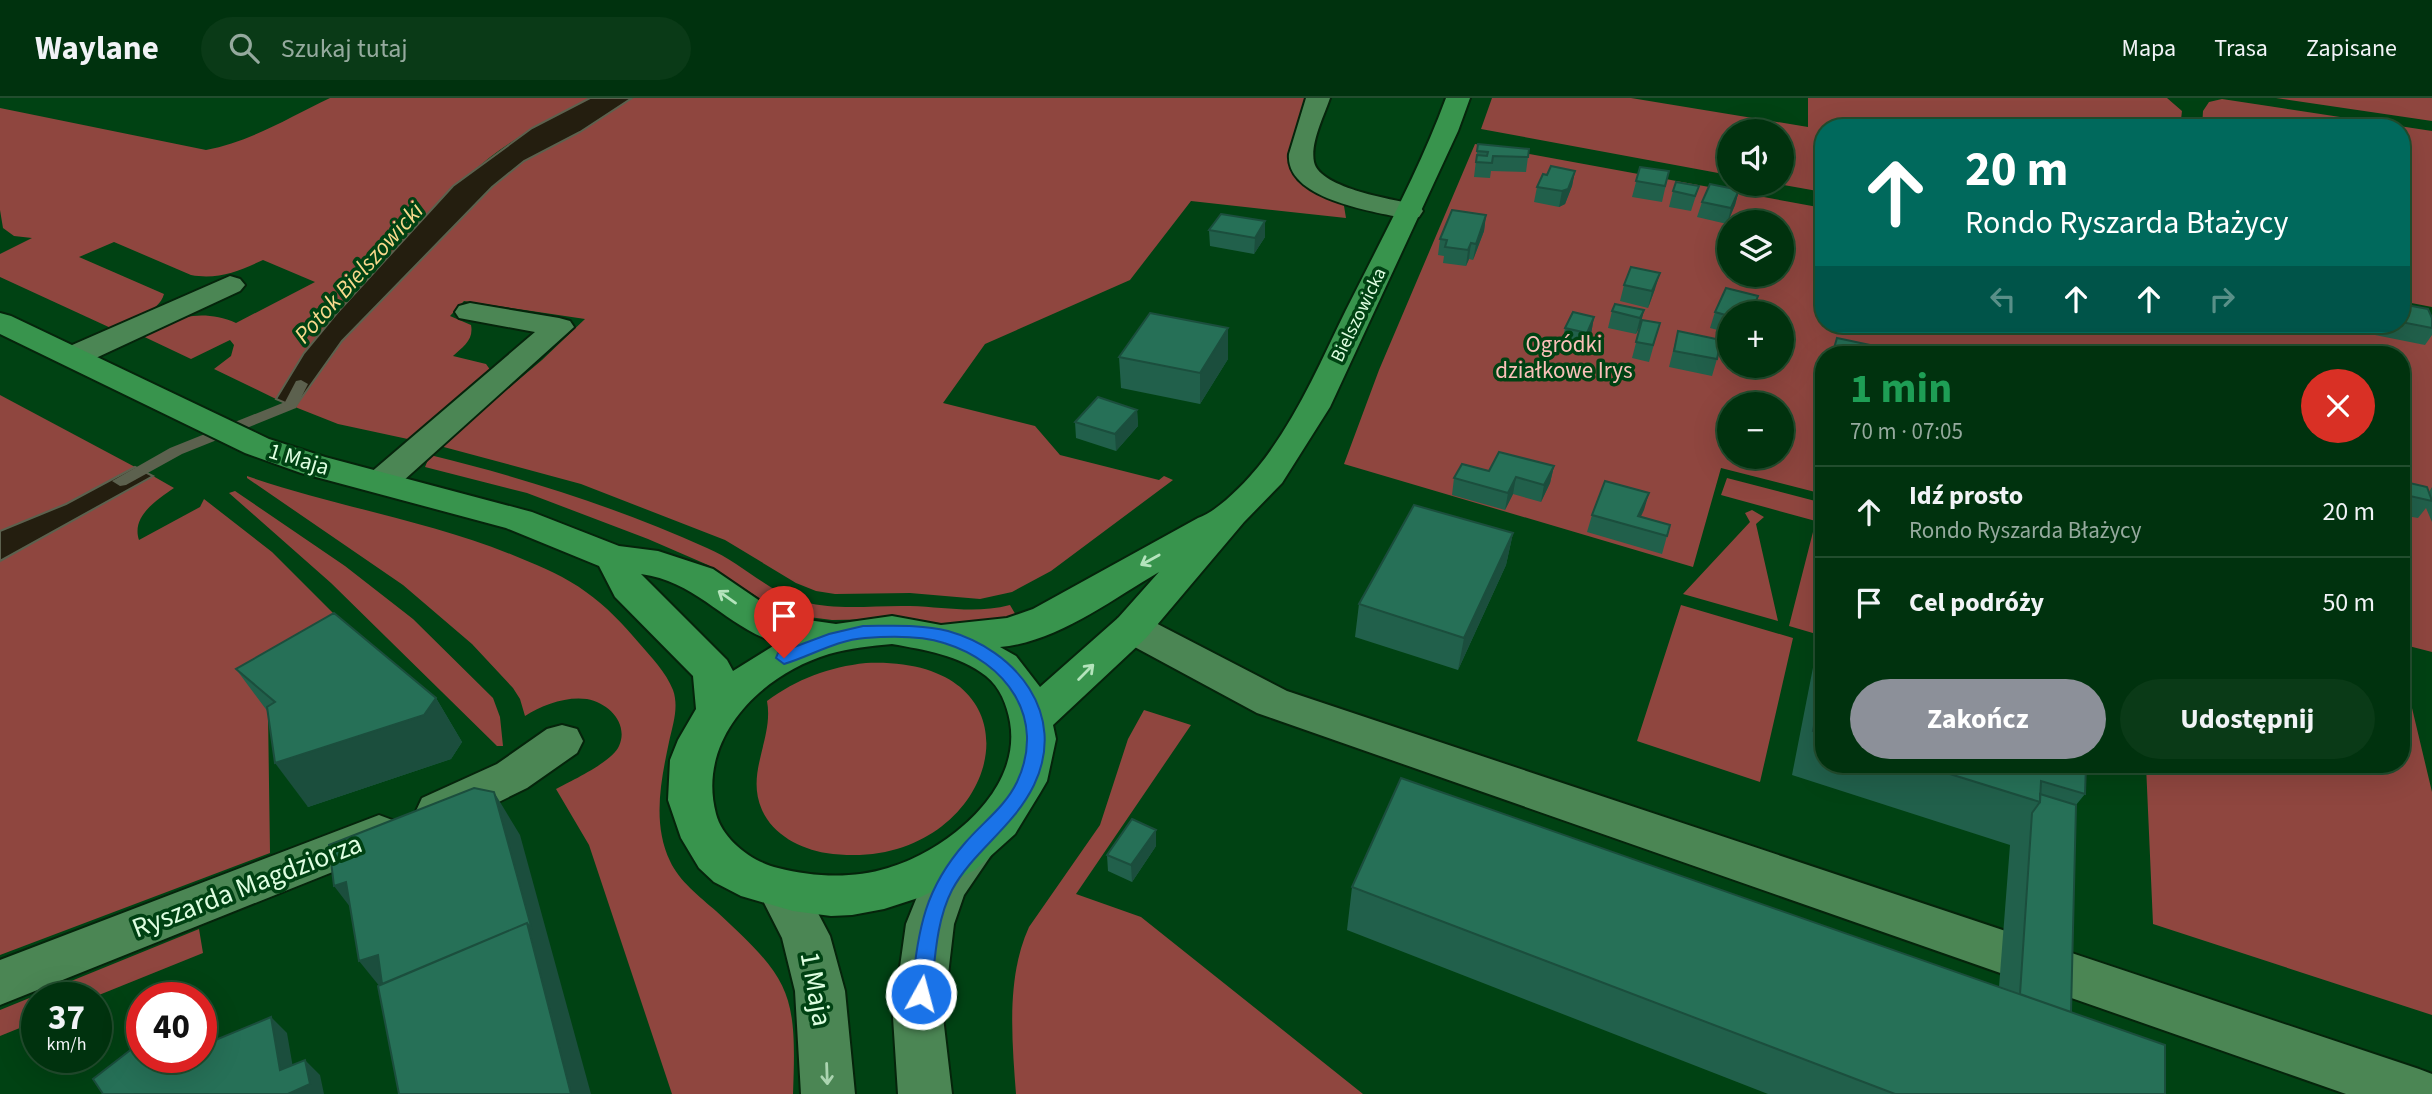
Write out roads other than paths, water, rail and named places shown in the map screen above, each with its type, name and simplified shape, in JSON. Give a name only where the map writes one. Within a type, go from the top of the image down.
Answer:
[{"type":"main road","name":"Bielszowicka","points":[[1034,717],[1132,628],[1231,514],[1270,475],[1314,407],[1409,211],[1458,98]]},
{"type":"main road","name":"1 Maja","points":[[0,322],[257,446],[313,466],[519,520],[613,558],[658,564],[700,578],[752,615],[787,631],[835,638]]},
{"type":"main road","name":"Bielszowicka","points":[[946,637],[1010,632],[1047,619],[1231,514]]},
{"type":"main road","points":[[613,558],[629,588],[713,671],[717,712]]},
{"type":"main road","points":[[892,630],[946,637],[976,649],[1002,666],[1021,688],[1034,717],[1035,747],[1026,782],[1005,816],[973,848],[930,873],[882,890],[831,896],[782,891],[747,878],[718,857],[699,831],[690,803],[690,772],[699,741],[717,712],[740,687],[768,666],[800,649],[835,638],[892,630]]},
{"type":"street","points":[[1318,98],[1301,162],[1306,172],[1313,180],[1335,192],[1409,211]]},
{"type":"street","points":[[74,356],[230,285]]},
{"type":"street","points":[[381,482],[559,327],[470,312]]},
{"type":"street","points":[[1132,628],[1272,702],[2419,1094]]},
{"type":"street","name":"Ryszarda Magdziorza","points":[[0,983],[473,797],[529,767],[562,741]]},
{"type":"street","points":[[925,1094],[918,1017],[930,925],[944,886],[973,848]]},
{"type":"street","name":"1 Maja","points":[[782,891],[806,936],[820,991],[828,1094]]},
{"type":"waterway","name":"Potok Bielszowicki","points":[[120,481],[176,451],[291,405],[301,384]]},
{"type":"park label","name":"Ogródki działkowe Irys","points":[[1564,357]]}]
